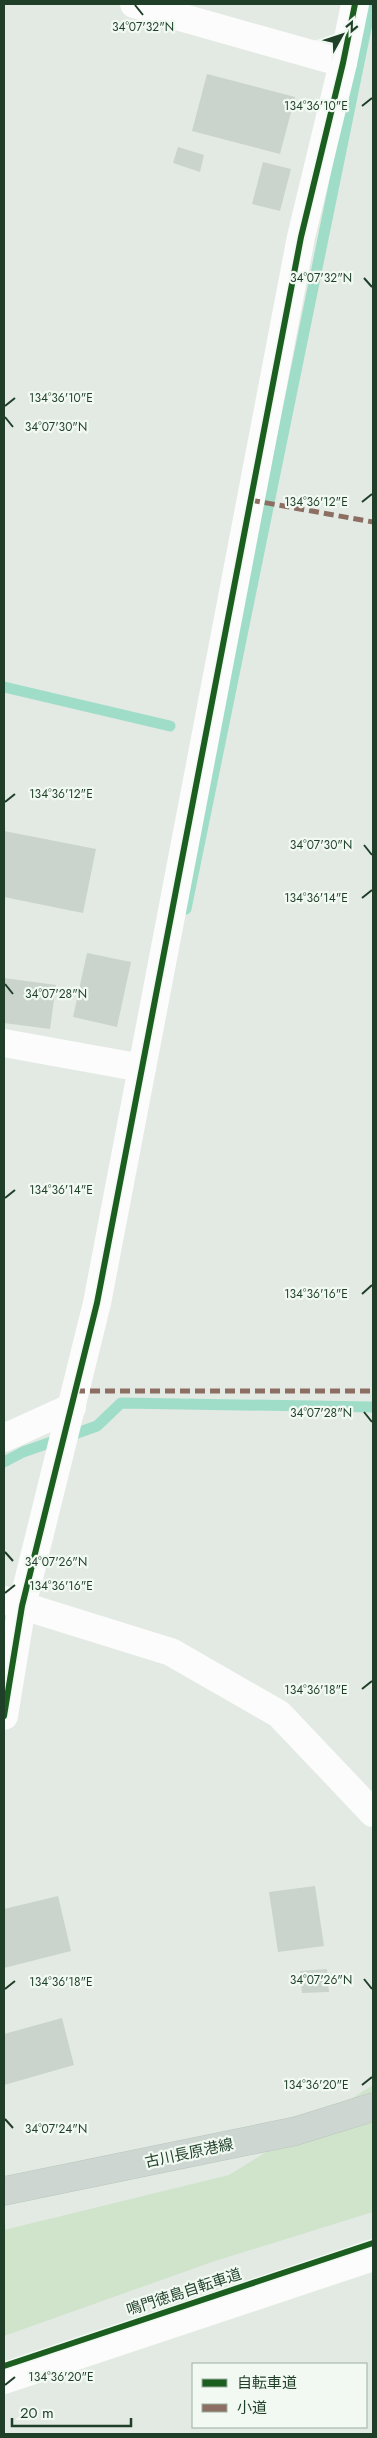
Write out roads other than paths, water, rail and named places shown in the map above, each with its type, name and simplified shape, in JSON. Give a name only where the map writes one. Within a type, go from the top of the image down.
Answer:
[{"type":"main road","name":"古川長原港線","points":[[4,2191],[296,2131],[373,2107]]},
{"type":"street","points":[[134,4],[344,63]]},
{"type":"street","points":[[4,1716],[13,1603],[72,1407],[97,1303],[301,237],[344,63],[355,4]]},
{"type":"street","points":[[4,1042],[142,1068]]},
{"type":"street","points":[[4,1438],[72,1407]]},
{"type":"street","points":[[13,1603],[171,1652],[270,1709],[278,1714],[373,1813]]},
{"type":"street","points":[[4,2380],[373,2257]]},
{"type":"waterway","points":[[186,909],[371,4]]},
{"type":"waterway","points":[[4,687],[170,726]]},
{"type":"waterway","points":[[4,1462],[23,1452],[97,1426],[121,1403],[373,1407]]}]
